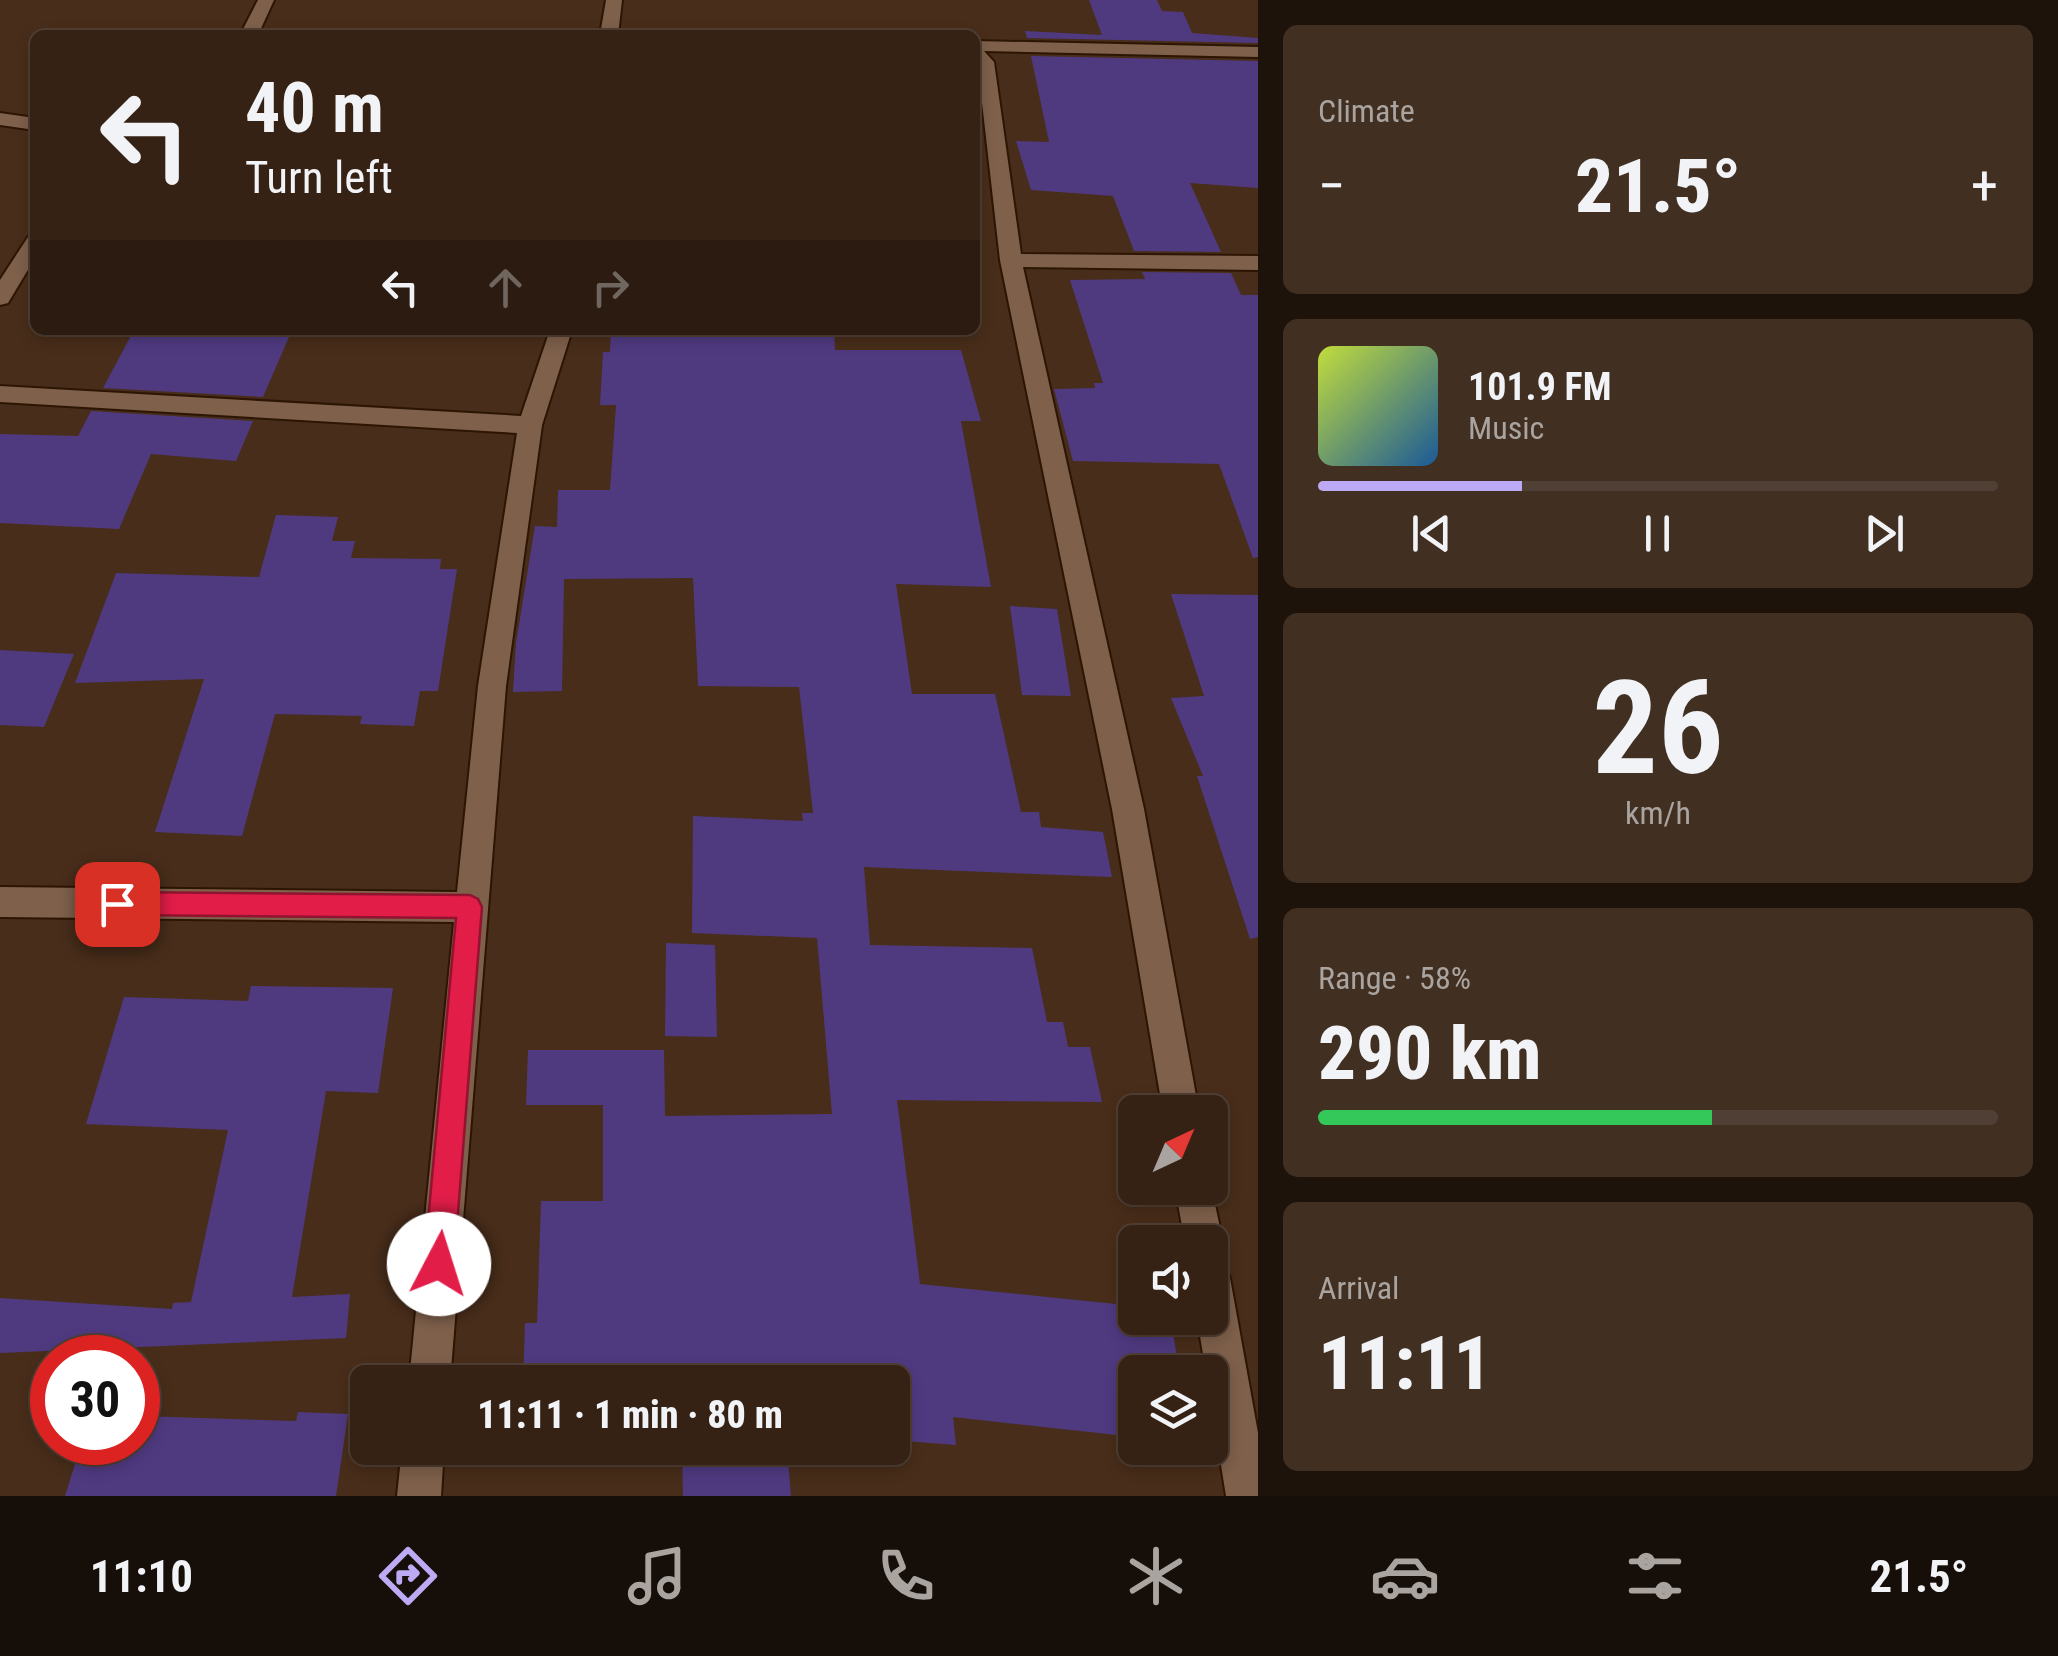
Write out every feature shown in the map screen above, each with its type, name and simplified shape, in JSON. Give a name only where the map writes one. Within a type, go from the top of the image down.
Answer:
[{"type":"street","points":[[251,30],[266,0]]},
{"type":"street","points":[[611,30],[614,0]]},
{"type":"street","points":[[980,54],[1021,47],[1258,52]]},
{"type":"street","points":[[980,66],[1011,260],[1128,809],[1178,1095]]},
{"type":"street","points":[[0,119],[30,123]]},
{"type":"street","points":[[0,298],[30,249]]},
{"type":"street","points":[[1011,260],[1258,262]]},
{"type":"street","points":[[430,1365],[492,686],[530,425],[559,335]]},
{"type":"street","points":[[0,394],[530,425]]},
{"type":"street","points":[[0,902],[470,907]]},
{"type":"street","points":[[1220,1335],[1248,1496]]},
{"type":"street","points":[[419,1496],[422,1465]]},
{"type":"building","points":[[1089,0],[1157,0],[1162,11],[1183,12],[1192,33],[1258,38],[1258,43],[1027,38],[1025,31],[1102,35]]},
{"type":"building","points":[[1031,56],[1258,61],[1258,188],[1190,183],[1221,252],[1134,251],[1113,196],[1031,190],[1016,141],[1049,142]]},
{"type":"building","points":[[1142,272],[1231,273],[1241,295],[1258,295],[1258,557],[1253,558],[1219,464],[1073,461],[1054,389],[1095,388],[1094,383],[1103,383],[1070,280],[1145,279]]},
{"type":"building","points":[[131,335],[290,335],[263,397],[103,388]]},
{"type":"building","points":[[611,335],[834,335],[835,350],[961,350],[981,421],[961,421],[991,587],[896,584],[912,694],[995,694],[1021,812],[1039,812],[1041,827],[1103,832],[1112,877],[864,867],[870,945],[1032,948],[1047,1022],[1063,1022],[1068,1047],[1090,1047],[1102,1102],[897,1100],[920,1284],[1118,1304],[1118,1335],[1174,1335],[1176,1355],[1118,1355],[1118,1435],[953,1417],[956,1445],[910,1441],[910,1365],[524,1365],[525,1323],[537,1323],[541,1201],[603,1201],[603,1105],[526,1105],[528,1050],[664,1050],[665,1116],[832,1114],[817,938],[692,933],[693,816],[803,821],[802,813],[813,813],[799,687],[698,686],[693,578],[564,579],[562,691],[513,692],[516,643],[535,526],[557,527],[558,490],[610,490],[616,405],[600,405],[603,352],[610,352]]},
{"type":"building","points":[[91,411],[253,421],[236,461],[151,454],[119,529],[0,523],[0,434],[78,436]]},
{"type":"building","points":[[276,515],[338,517],[332,541],[355,541],[351,558],[441,559],[440,569],[457,569],[438,691],[420,691],[414,726],[360,724],[362,716],[275,714],[242,836],[155,832],[204,679],[75,683],[116,573],[259,577]]},
{"type":"building","points":[[1171,594],[1258,595],[1258,937],[1250,939],[1197,776],[1203,776],[1171,698],[1204,696]]},
{"type":"building","points":[[1010,606],[1057,609],[1071,696],[1022,695]]},
{"type":"building","points":[[0,650],[74,654],[44,727],[0,725]]},
{"type":"building","points":[[666,943],[715,945],[717,1037],[665,1036]]},
{"type":"building","points":[[251,986],[393,988],[378,1093],[326,1091],[292,1297],[350,1294],[346,1338],[160,1346],[160,1335],[30,1335],[30,1352],[0,1353],[0,1298],[172,1309],[173,1303],[191,1302],[228,1130],[86,1124],[124,997],[248,1001]]},
{"type":"building","points":[[298,1412],[348,1414],[336,1496],[65,1496],[75,1465],[160,1465],[160,1417],[296,1421]]},
{"type":"building","points":[[682,1465],[788,1465],[791,1496],[683,1496]]},
{"type":"route","points":[[117,904],[470,907],[439,1264]]}]
